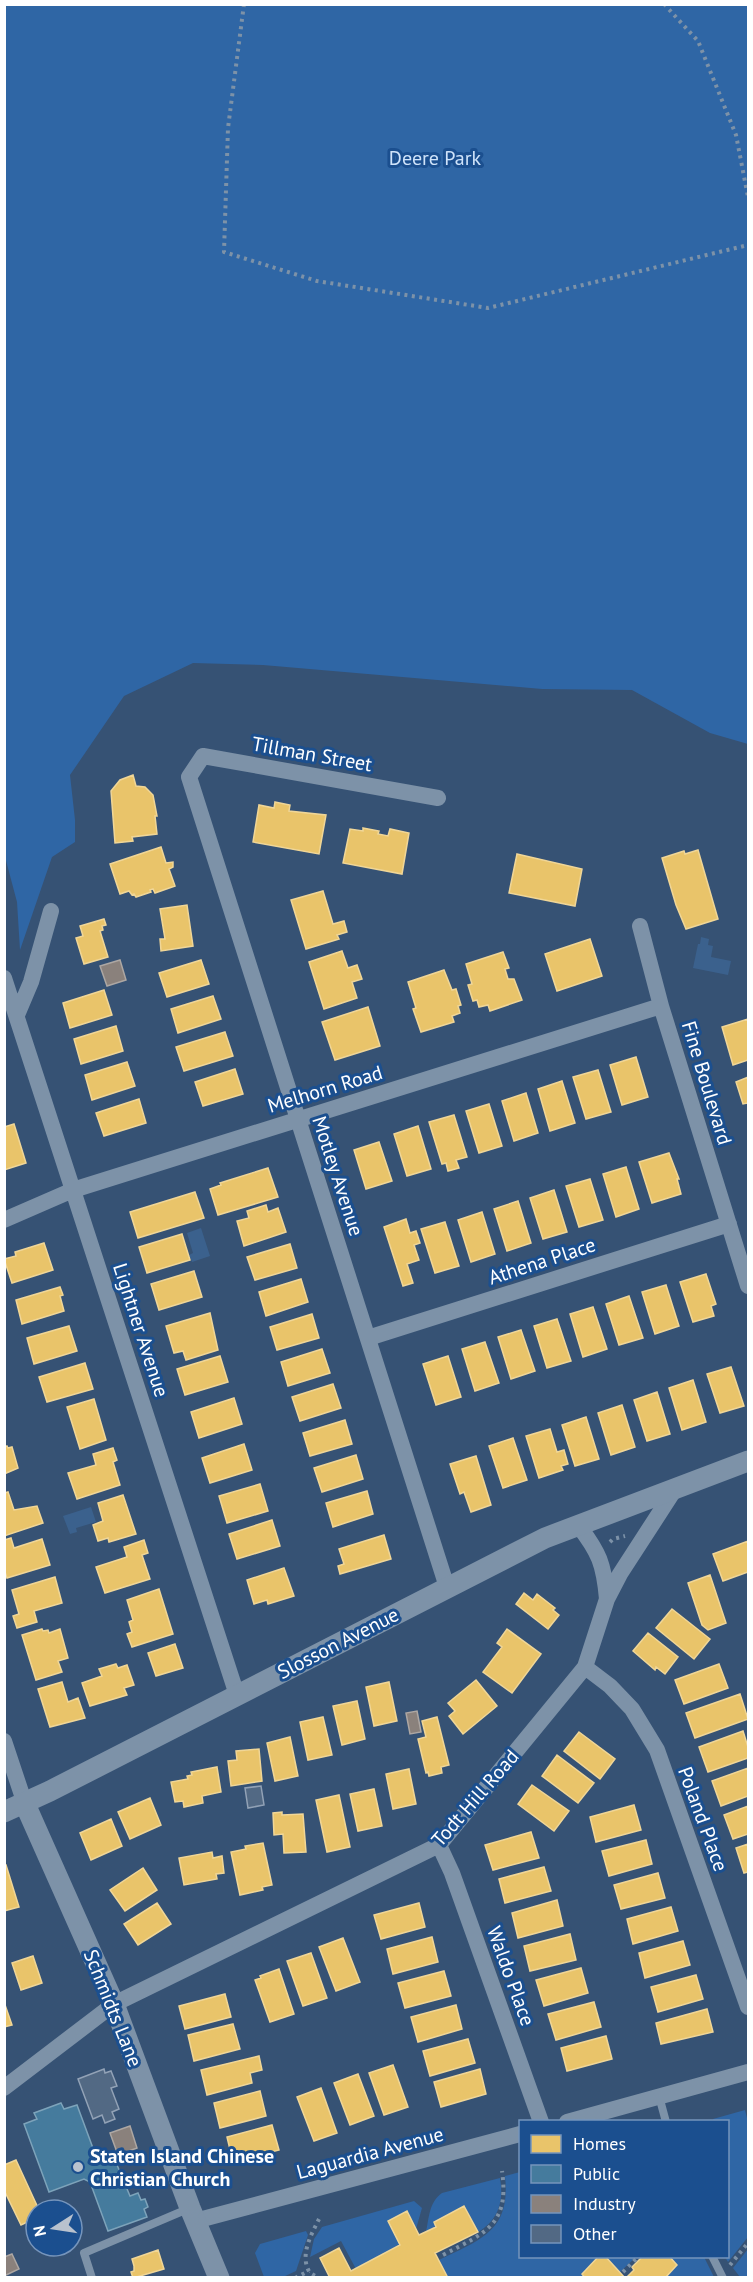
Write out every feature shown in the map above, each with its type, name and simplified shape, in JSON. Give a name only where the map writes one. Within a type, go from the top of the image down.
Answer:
[{"type":"street","name":"Tillman Street","points":[[189,777],[203,756],[438,798]]},
{"type":"street","name":"Motley Avenue","points":[[189,777],[447,1587]]},
{"type":"street","points":[[16,1015],[31,982],[51,911]]},
{"type":"street","name":"Fine Boulevard","points":[[640,926],[661,1006],[748,1286]]},
{"type":"street","name":"Lightner Avenue","points":[[4,978],[237,1695]]},
{"type":"street","name":"Melhorn Road","points":[[4,1220],[73,1190],[661,1006]]},
{"type":"street","name":"Athena Place","points":[[368,1338],[729,1224]]},
{"type":"street","points":[[677,1486],[748,1461]]},
{"type":"street","name":"Slosson Avenue","points":[[4,1812],[25,1804],[545,1538],[677,1486]]},
{"type":"street","name":"Todt Hill Road","points":[[4,2088],[114,2004],[440,1845],[585,1667],[607,1599],[638,1544],[677,1486]]},
{"type":"street","points":[[578,1525],[600,1558],[607,1599]]},
{"type":"street","name":"Poland Place","points":[[585,1667],[610,1686],[632,1709],[657,1750],[748,2007]]},
{"type":"street","name":"Schmidts Lane","points":[[4,1741],[25,1804],[114,2004],[219,2277]]},
{"type":"street","name":"Waldo Place","points":[[440,1845],[541,2120]]},
{"type":"street","points":[[571,2120],[748,2072]]},
{"type":"street","name":"Laguardia Avenue","points":[[193,2214],[519,2134]]},
{"type":"lane","points":[[659,2096],[666,2120]]},
{"type":"lane","points":[[92,2277],[84,2253],[193,2214]]},
{"type":"lane","points":[[713,2258],[723,2276]]},
{"type":"path","points":[[244,4],[228,128],[224,252],[317,281],[488,308],[748,245]]},
{"type":"path","points":[[664,4],[698,42],[736,135],[748,197]]},
{"type":"path","points":[[610,1543],[613,1539],[623,1536],[628,1538]]},
{"type":"path","points":[[443,2255],[479,2235],[494,2222],[503,2205],[502,2172]]},
{"type":"path","points":[[319,2219],[306,2250],[305,2259],[309,2271],[320,2277]]},
{"type":"path","points":[[723,2276],[748,2243]]},
{"type":"path","points":[[623,2272],[637,2258]]},
{"type":"path","points":[[295,2277],[309,2271]]},
{"type":"green space","name":"Deere Park","points":[[4,5],[748,5],[748,744],[710,733],[632,690],[542,689],[263,665],[193,663],[124,696],[70,775],[75,842],[52,857],[20,950],[17,902],[4,853]]},
{"type":"green space","points":[[745,2110],[748,2122],[748,2237],[728,2262],[726,2258],[729,2258],[729,2120],[713,2119]]},
{"type":"green space","points":[[519,2172],[519,2258],[598,2258],[582,2274],[585,2278],[448,2277],[439,2260],[480,2239],[498,2221],[506,2195],[505,2176]]},
{"type":"green space","points":[[500,2178],[501,2194],[498,2209],[491,2222],[485,2227],[478,2232],[434,2222],[436,2227],[426,2232],[434,2201],[442,2193]]},
{"type":"green space","points":[[414,2201],[422,2208],[416,2229],[388,2221],[400,2245],[356,2269],[341,2241],[310,2257],[314,2239],[322,2227]]},
{"type":"green space","points":[[306,2231],[308,2235],[296,2271],[283,2277],[264,2277],[255,2253],[260,2244]]},
{"type":"green space","points":[[748,2249],[748,2277],[740,2277],[733,2268]]},
{"type":"green space","points":[[606,2258],[635,2258],[620,2272]]},
{"type":"green space","points":[[671,2258],[704,2258],[714,2277],[665,2278],[677,2265]]},
{"type":"shaded area","points":[[701,937],[709,939],[708,945],[713,946],[711,957],[731,961],[728,975],[693,968]]},
{"type":"shaded area","points":[[201,1228],[210,1256],[192,1262],[189,1255],[193,1253],[187,1233]]},
{"type":"shaded area","points":[[91,1507],[96,1522],[76,1528],[77,1532],[70,1534],[63,1516]]},
{"type":"building: Homes","points":[[133,775],[136,786],[145,787],[153,795],[157,816],[155,816],[157,834],[132,837],[133,841],[115,843],[111,791],[120,780]]},
{"type":"building: Homes","points":[[275,802],[290,805],[289,811],[326,815],[319,854],[253,842],[259,805],[274,808]]},
{"type":"building: Homes","points":[[363,828],[379,831],[378,834],[388,836],[390,829],[409,833],[402,874],[343,863],[350,829],[363,831]]},
{"type":"building: Homes","points":[[161,847],[166,863],[173,862],[173,867],[169,869],[175,886],[155,893],[153,889],[150,890],[151,892],[136,897],[129,891],[120,894],[110,864]]},
{"type":"building: Homes","points":[[698,850],[718,919],[686,929],[662,858],[684,851],[685,854]]},
{"type":"building: Homes","points":[[517,854],[582,869],[575,906],[509,893]]},
{"type":"building: Homes","points":[[323,891],[333,924],[344,921],[347,932],[337,935],[339,939],[306,949],[291,900]]},
{"type":"building: Homes","points":[[187,905],[193,946],[161,951],[160,939],[165,939],[160,909]]},
{"type":"building: Homes","points":[[104,919],[106,925],[102,926],[103,930],[100,931],[108,957],[84,964],[76,938],[83,936],[80,926]]},
{"type":"building: Homes","points":[[590,939],[602,976],[557,991],[545,954]]},
{"type":"building: Homes","points":[[342,951],[348,968],[357,965],[362,979],[352,982],[357,998],[324,1009],[309,962]]},
{"type":"building: Homes","points":[[503,952],[509,968],[505,969],[508,979],[514,979],[522,1000],[490,1011],[488,1005],[479,1007],[477,1000],[473,1001],[468,985],[472,984],[466,964]]},
{"type":"building: Homes","points":[[201,960],[209,984],[167,997],[159,973]]},
{"type":"building: Homes","points":[[444,970],[452,990],[456,989],[461,1005],[458,1006],[460,1013],[452,1016],[454,1022],[421,1032],[413,1009],[416,1008],[408,982]]},
{"type":"building: Homes","points":[[104,990],[112,1015],[70,1028],[63,1003]]},
{"type":"building: Homes","points":[[213,996],[221,1019],[178,1033],[171,1009]]},
{"type":"building: Homes","points":[[368,1007],[380,1046],[335,1060],[322,1022]]},
{"type":"building: Homes","points":[[748,1019],[748,1060],[733,1065],[722,1027]]},
{"type":"building: Homes","points":[[116,1026],[123,1051],[81,1064],[74,1039]]},
{"type":"building: Homes","points":[[225,1032],[233,1056],[184,1071],[176,1047]]},
{"type":"building: Homes","points":[[636,1057],[648,1097],[622,1105],[610,1065]]},
{"type":"building: Homes","points":[[127,1062],[135,1086],[92,1100],[85,1075]]},
{"type":"building: Homes","points":[[235,1069],[243,1094],[203,1106],[195,1082]]},
{"type":"building: Homes","points":[[598,1070],[611,1112],[586,1119],[573,1077]]},
{"type":"building: Homes","points":[[748,1077],[748,1103],[743,1104],[736,1082]]},
{"type":"building: Homes","points":[[562,1081],[575,1123],[550,1131],[538,1089]]},
{"type":"building: Homes","points":[[526,1093],[538,1133],[514,1141],[502,1101]]},
{"type":"building: Homes","points":[[139,1099],[146,1123],[104,1136],[96,1113]]},
{"type":"building: Homes","points":[[489,1104],[502,1146],[479,1153],[466,1111]]},
{"type":"building: Homes","points":[[454,1115],[467,1157],[456,1160],[459,1168],[448,1171],[446,1163],[442,1164],[429,1122]]},
{"type":"building: Homes","points":[[14,1124],[26,1163],[4,1170],[4,1127]]},
{"type":"building: Homes","points":[[418,1126],[431,1169],[407,1176],[394,1134]]},
{"type":"building: Homes","points":[[379,1142],[392,1181],[366,1189],[354,1150]]},
{"type":"building: Homes","points":[[669,1153],[679,1179],[677,1179],[681,1194],[652,1203],[639,1162]]},
{"type":"building: Homes","points":[[626,1167],[639,1209],[616,1217],[603,1174]]},
{"type":"building: Homes","points":[[268,1168],[278,1197],[218,1215],[210,1189],[221,1185],[220,1183]]},
{"type":"building: Homes","points":[[590,1179],[603,1220],[579,1227],[566,1186]]},
{"type":"building: Homes","points":[[554,1190],[567,1232],[543,1239],[530,1198]]},
{"type":"building: Homes","points":[[195,1192],[204,1218],[138,1238],[130,1212]]},
{"type":"building: Homes","points":[[518,1201],[531,1243],[507,1251],[494,1209]]},
{"type":"building: Homes","points":[[266,1205],[268,1212],[278,1208],[286,1232],[244,1246],[237,1221],[249,1218],[247,1211]]},
{"type":"building: Homes","points":[[482,1212],[495,1254],[471,1262],[458,1220]]},
{"type":"building: Homes","points":[[406,1219],[410,1233],[416,1231],[420,1243],[414,1245],[419,1260],[407,1264],[413,1283],[403,1286],[384,1227]]},
{"type":"building: Homes","points":[[445,1222],[459,1266],[435,1273],[421,1229]]},
{"type":"building: Homes","points":[[182,1234],[190,1260],[147,1273],[139,1247]]},
{"type":"building: Homes","points":[[44,1243],[53,1270],[12,1283],[4,1259],[16,1256],[15,1252]]},
{"type":"building: Homes","points":[[290,1244],[297,1268],[255,1280],[247,1257]]},
{"type":"building: Homes","points":[[194,1271],[202,1297],[159,1310],[151,1284]]},
{"type":"building: Homes","points":[[706,1274],[716,1304],[711,1306],[714,1316],[693,1322],[680,1282]]},
{"type":"building: Homes","points":[[301,1279],[308,1302],[266,1316],[259,1292]]},
{"type":"building: Homes","points":[[666,1285],[679,1326],[655,1334],[642,1292]]},
{"type":"building: Homes","points":[[60,1287],[64,1311],[22,1324],[16,1300]]},
{"type":"building: Homes","points":[[629,1296],[643,1338],[619,1345],[606,1304]]},
{"type":"building: Homes","points":[[593,1307],[607,1349],[583,1357],[570,1314]]},
{"type":"building: Homes","points":[[210,1313],[218,1350],[186,1360],[183,1351],[174,1353],[166,1326]]},
{"type":"building: Homes","points":[[312,1314],[319,1338],[277,1350],[270,1327]]},
{"type":"building: Homes","points":[[557,1319],[571,1361],[547,1368],[534,1326]]},
{"type":"building: Homes","points":[[69,1326],[77,1351],[34,1364],[27,1338]]},
{"type":"building: Homes","points":[[521,1330],[535,1371],[511,1379],[498,1337]]},
{"type":"building: Homes","points":[[485,1342],[499,1383],[475,1391],[462,1349]]},
{"type":"building: Homes","points":[[322,1349],[330,1373],[288,1386],[281,1362]]},
{"type":"building: Homes","points":[[220,1356],[228,1382],[185,1395],[177,1369]]},
{"type":"building: Homes","points":[[448,1356],[461,1397],[436,1405],[423,1364]]},
{"type":"building: Homes","points":[[85,1363],[93,1389],[47,1402],[39,1377]]},
{"type":"building: Homes","points":[[731,1367],[744,1406],[720,1413],[707,1374]]},
{"type":"building: Homes","points":[[693,1380],[706,1422],[682,1430],[669,1388]]},
{"type":"building: Homes","points":[[333,1384],[341,1408],[300,1421],[292,1397]]},
{"type":"building: Homes","points":[[657,1392],[670,1434],[647,1441],[634,1400]]},
{"type":"building: Homes","points":[[234,1398],[242,1424],[199,1438],[191,1412]]},
{"type":"building: Homes","points":[[94,1399],[106,1440],[80,1449],[67,1407]]},
{"type":"building: Homes","points":[[622,1405],[635,1447],[611,1455],[598,1413]]},
{"type":"building: Homes","points":[[586,1417],[599,1459],[575,1466],[562,1425]]},
{"type":"building: Homes","points":[[345,1420],[352,1444],[310,1456],[303,1433]]},
{"type":"building: Homes","points":[[550,1429],[557,1452],[564,1450],[568,1464],[561,1466],[563,1470],[539,1478],[526,1436]]},
{"type":"building: Homes","points":[[513,1438],[527,1480],[503,1488],[489,1446]]},
{"type":"building: Homes","points":[[244,1444],[252,1470],[210,1483],[202,1458]]},
{"type":"building: Homes","points":[[4,1447],[12,1447],[18,1468],[4,1474]]},
{"type":"building: Homes","points":[[113,1448],[117,1460],[113,1462],[120,1485],[77,1499],[68,1473],[96,1465],[93,1454]]},
{"type":"building: Homes","points":[[356,1455],[363,1479],[322,1492],[314,1468]]},
{"type":"building: Homes","points":[[476,1456],[491,1505],[471,1512],[464,1492],[460,1494],[450,1464]]},
{"type":"building: Homes","points":[[260,1484],[268,1511],[227,1523],[219,1496]]},
{"type":"building: Homes","points":[[367,1491],[373,1514],[333,1527],[326,1503]]},
{"type":"building: Homes","points":[[8,1492],[14,1510],[37,1506],[43,1523],[4,1536],[4,1493]]},
{"type":"building: Homes","points":[[123,1495],[136,1534],[109,1542],[108,1538],[98,1541],[93,1525],[103,1521],[98,1503]]},
{"type":"building: Homes","points":[[272,1520],[280,1546],[237,1559],[229,1534]]},
{"type":"building: Homes","points":[[384,1535],[391,1559],[340,1574],[338,1566],[344,1564],[339,1549]]},
{"type":"building: Homes","points":[[11,1538],[14,1548],[42,1539],[50,1565],[7,1578],[4,1569],[4,1540]]},
{"type":"building: Homes","points":[[144,1540],[148,1553],[142,1555],[150,1579],[105,1593],[96,1567],[127,1557],[124,1547]]},
{"type":"building: Homes","points":[[748,1541],[748,1572],[723,1581],[713,1554]]},
{"type":"building: Homes","points":[[284,1568],[294,1596],[268,1604],[267,1600],[254,1604],[247,1580]]},
{"type":"building: Homes","points":[[710,1575],[726,1623],[708,1630],[702,1625],[688,1583]]},
{"type":"building: Homes","points":[[55,1577],[62,1603],[34,1611],[37,1622],[17,1628],[13,1616],[19,1614],[12,1590]]},
{"type":"building: Homes","points":[[159,1589],[173,1634],[132,1647],[127,1634],[132,1632],[129,1622],[133,1620],[127,1600]]},
{"type":"building: Homes","points":[[524,1593],[533,1600],[537,1594],[555,1608],[553,1610],[559,1615],[548,1629],[516,1604]]},
{"type":"building: Homes","points":[[672,1609],[710,1639],[694,1659],[656,1628]]},
{"type":"building: Homes","points":[[42,1629],[43,1631],[48,1630],[49,1633],[60,1629],[68,1658],[58,1661],[62,1672],[36,1680],[22,1635]]},
{"type":"building: Homes","points":[[507,1629],[541,1654],[512,1693],[483,1672],[502,1647],[497,1643]]},
{"type":"building: Homes","points":[[648,1633],[678,1657],[665,1674],[656,1667],[655,1670],[633,1651]]},
{"type":"building: Homes","points":[[175,1644],[183,1668],[156,1676],[148,1653]]},
{"type":"building: Homes","points":[[116,1664],[118,1668],[127,1665],[134,1685],[124,1688],[127,1695],[90,1706],[82,1683],[102,1676],[99,1669]]},
{"type":"building: Homes","points":[[719,1664],[728,1688],[684,1704],[675,1680]]},
{"type":"building: Homes","points":[[476,1680],[497,1706],[463,1734],[449,1716],[455,1711],[448,1703]]},
{"type":"building: Homes","points":[[62,1682],[68,1702],[78,1698],[85,1718],[50,1727],[38,1689]]},
{"type":"building: Homes","points":[[389,1682],[397,1721],[374,1726],[366,1687]]},
{"type":"building: Homes","points":[[740,1694],[748,1719],[695,1738],[686,1713]]},
{"type":"building: Homes","points":[[357,1701],[365,1739],[342,1745],[333,1706]]},
{"type":"building: Homes","points":[[323,1717],[332,1755],[308,1760],[300,1722]]},
{"type":"building: Homes","points":[[437,1717],[449,1765],[441,1767],[442,1773],[429,1776],[428,1772],[426,1773],[418,1739],[426,1737],[422,1721]]},
{"type":"building: Homes","points":[[743,1731],[748,1747],[748,1758],[708,1772],[699,1747]]},
{"type":"building: Homes","points":[[579,1732],[615,1759],[600,1779],[564,1751]]},
{"type":"building: Homes","points":[[290,1737],[298,1776],[275,1781],[267,1743]]},
{"type":"building: Homes","points":[[259,1749],[262,1781],[231,1786],[228,1761],[237,1760],[236,1751]]},
{"type":"building: Homes","points":[[557,1755],[594,1783],[578,1803],[542,1776]]},
{"type":"building: Homes","points":[[217,1767],[221,1792],[202,1796],[203,1803],[184,1807],[183,1801],[175,1802],[171,1782],[188,1779],[187,1776],[192,1775],[191,1772]]},
{"type":"building: Homes","points":[[748,1768],[748,1796],[721,1806],[712,1781]]},
{"type":"building: Homes","points":[[409,1769],[416,1804],[393,1809],[386,1774]]},
{"type":"building: Homes","points":[[532,1785],[569,1811],[554,1831],[518,1804]]},
{"type":"building: Homes","points":[[374,1789],[382,1826],[358,1831],[350,1794]]},
{"type":"building: Homes","points":[[339,1795],[350,1847],[327,1852],[316,1800]]},
{"type":"building: Homes","points":[[150,1798],[161,1825],[130,1839],[118,1812]]},
{"type":"building: Homes","points":[[634,1805],[641,1830],[596,1842],[590,1817]]},
{"type":"building: Homes","points":[[748,1806],[748,1834],[733,1839],[724,1815]]},
{"type":"building: Homes","points":[[282,1812],[282,1815],[303,1814],[306,1852],[284,1853],[283,1834],[274,1835],[273,1813]]},
{"type":"building: Homes","points":[[111,1819],[122,1846],[91,1860],[80,1833]]},
{"type":"building: Homes","points":[[531,1832],[539,1858],[493,1870],[485,1845]]},
{"type":"building: Homes","points":[[646,1840],[652,1864],[609,1876],[602,1851]]},
{"type":"building: Homes","points":[[263,1843],[272,1885],[262,1887],[263,1890],[240,1895],[231,1852],[246,1849],[245,1846]]},
{"type":"building: Homes","points":[[748,1844],[748,1872],[744,1873],[736,1848]]},
{"type":"building: Homes","points":[[212,1852],[213,1858],[222,1856],[224,1873],[216,1874],[217,1879],[184,1885],[179,1858]]},
{"type":"building: Homes","points":[[6,1865],[19,1907],[4,1911],[4,1866]]},
{"type":"building: Homes","points":[[544,1867],[551,1891],[505,1903],[499,1879]]},
{"type":"building: Homes","points":[[143,1868],[157,1890],[125,1911],[110,1890]]},
{"type":"building: Homes","points":[[658,1873],[665,1898],[621,1909],[614,1885]]},
{"type":"building: Homes","points":[[557,1900],[563,1926],[518,1938],[512,1913]]},
{"type":"building: Homes","points":[[157,1903],[171,1924],[138,1945],[124,1924]]},
{"type":"building: Homes","points":[[419,1903],[425,1927],[381,1939],[374,1915]]},
{"type":"building: Homes","points":[[671,1907],[678,1931],[633,1944],[627,1919]]},
{"type":"building: Homes","points":[[570,1934],[576,1960],[530,1971],[524,1946]]},
{"type":"building: Homes","points":[[432,1937],[438,1962],[393,1974],[387,1949]]},
{"type":"building: Homes","points":[[343,1938],[360,1982],[336,1991],[319,1947]]},
{"type":"building: Homes","points":[[683,1941],[690,1965],[645,1978],[639,1953]]},
{"type":"building: Homes","points":[[311,1953],[327,1998],[303,2006],[287,1961]]},
{"type":"building: Homes","points":[[33,1956],[42,1983],[21,1990],[12,1963]]},
{"type":"building: Homes","points":[[581,1968],[588,1993],[544,2006],[536,1980]]},
{"type":"building: Homes","points":[[279,1969],[294,2014],[270,2022],[255,1980]]},
{"type":"building: Homes","points":[[444,1971],[451,1996],[405,2008],[398,1983]]},
{"type":"building: Homes","points":[[696,1975],[703,1999],[658,2012],[651,1987]]},
{"type":"building: Homes","points":[[225,1994],[231,2017],[185,2029],[179,2006]]},
{"type":"building: Homes","points":[[4,2002],[12,2025],[4,2027]]},
{"type":"building: Homes","points":[[594,2002],[601,2027],[556,2040],[548,2014]]},
{"type":"building: Homes","points":[[456,2005],[462,2029],[418,2042],[411,2017]]},
{"type":"building: Homes","points":[[707,2009],[713,2032],[661,2044],[656,2023]]},
{"type":"building: Homes","points":[[233,2024],[240,2049],[194,2061],[188,2035]]},
{"type":"building: Homes","points":[[606,2036],[612,2059],[567,2071],[561,2048]]},
{"type":"building: Homes","points":[[468,2039],[475,2063],[430,2076],[423,2051]]},
{"type":"building: Homes","points":[[259,2056],[262,2070],[250,2073],[252,2083],[207,2095],[201,2070]]},
{"type":"building: Homes","points":[[393,2065],[408,2107],[384,2115],[369,2073]]},
{"type":"building: Homes","points":[[480,2069],[486,2094],[441,2107],[434,2082]]},
{"type":"building: Homes","points":[[358,2074],[374,2116],[350,2125],[334,2083]]},
{"type":"building: Homes","points":[[321,2088],[337,2133],[314,2141],[297,2097]]},
{"type":"building: Homes","points":[[260,2091],[266,2116],[220,2128],[214,2103]]},
{"type":"building: Homes","points":[[272,2125],[279,2150],[233,2162],[227,2137]]},
{"type":"building: Homes","points":[[16,2160],[33,2198],[24,2198],[24,2224],[21,2225],[4,2190],[4,2165]]},
{"type":"building: Homes","points":[[464,2206],[478,2232],[435,2253],[448,2278],[330,2278],[320,2258],[339,2248],[351,2271],[400,2245],[388,2221],[407,2211],[419,2235],[436,2227],[434,2222]]},
{"type":"building: Homes","points":[[158,2250],[164,2269],[133,2278],[132,2259]]},
{"type":"building: Homes","points":[[597,2258],[607,2258],[625,2278],[585,2278],[582,2274]]},
{"type":"building: Homes","points":[[641,2258],[671,2258],[677,2265],[665,2278],[626,2278],[634,2270],[632,2267]]},
{"type":"building: Public","name":"Staten Island Chinese Christian Church","points":[[61,2103],[64,2109],[77,2105],[97,2159],[112,2153],[130,2196],[138,2193],[141,2200],[145,2199],[148,2207],[144,2209],[147,2217],[108,2231],[90,2182],[84,2179],[49,2192],[24,2124],[37,2119],[34,2113]]},
{"type":"building: Industry","points":[[120,960],[126,980],[107,986],[100,966]]},
{"type":"building: Industry","points":[[417,1711],[421,1732],[410,1734],[406,1713]]},
{"type":"building: Industry","points":[[130,2126],[137,2148],[118,2155],[110,2133]]},
{"type":"building: Industry","points":[[12,2254],[19,2269],[4,2276],[4,2257]]},
{"type":"building: Other","points":[[261,1786],[264,1805],[248,1808],[245,1788]]},
{"type":"building: Other","points":[[104,2069],[105,2073],[111,2071],[117,2086],[111,2088],[119,2109],[112,2112],[115,2119],[105,2123],[102,2115],[93,2119],[78,2079]]},
{"type":"place","name":"Staten Island Chinese Christian Church","points":[[78,2167]]}]
